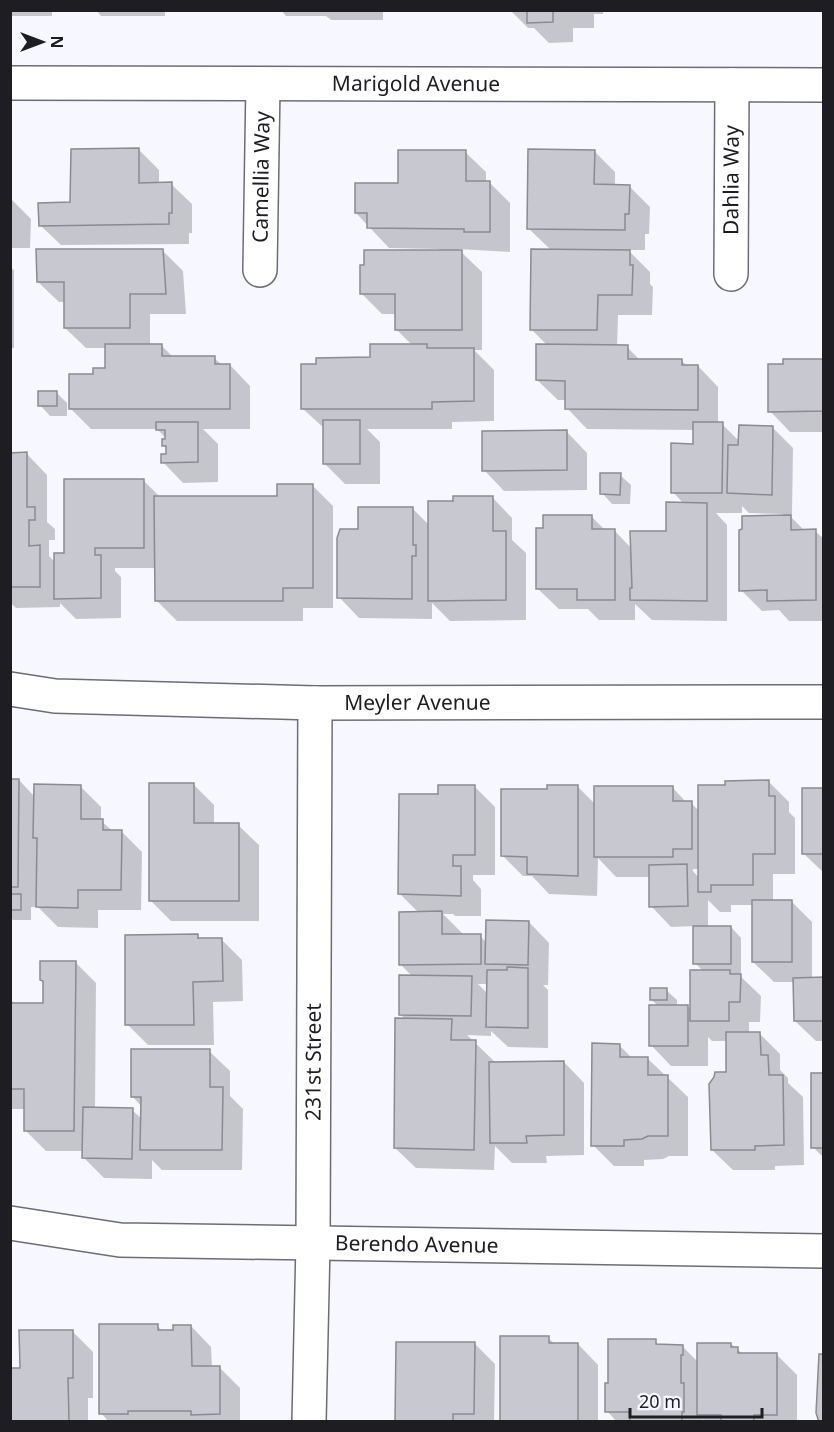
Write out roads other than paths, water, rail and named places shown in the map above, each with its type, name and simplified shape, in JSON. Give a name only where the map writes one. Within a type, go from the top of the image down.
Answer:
[{"type":"street","name":"Marigold Avenue","points":[[10,83],[824,85]]},
{"type":"street","name":"Camellia Way","points":[[260,270],[263,84]]},
{"type":"street","name":"Dahlia Way","points":[[731,274],[732,85]]},
{"type":"street","name":"Meyler Avenue","points":[[10,689],[55,696],[315,703],[824,702]]},
{"type":"street","name":"231st Street","points":[[309,1422],[313,1244],[315,703]]},
{"type":"street","name":"Berendo Avenue","points":[[10,1223],[120,1240],[824,1251]]}]
